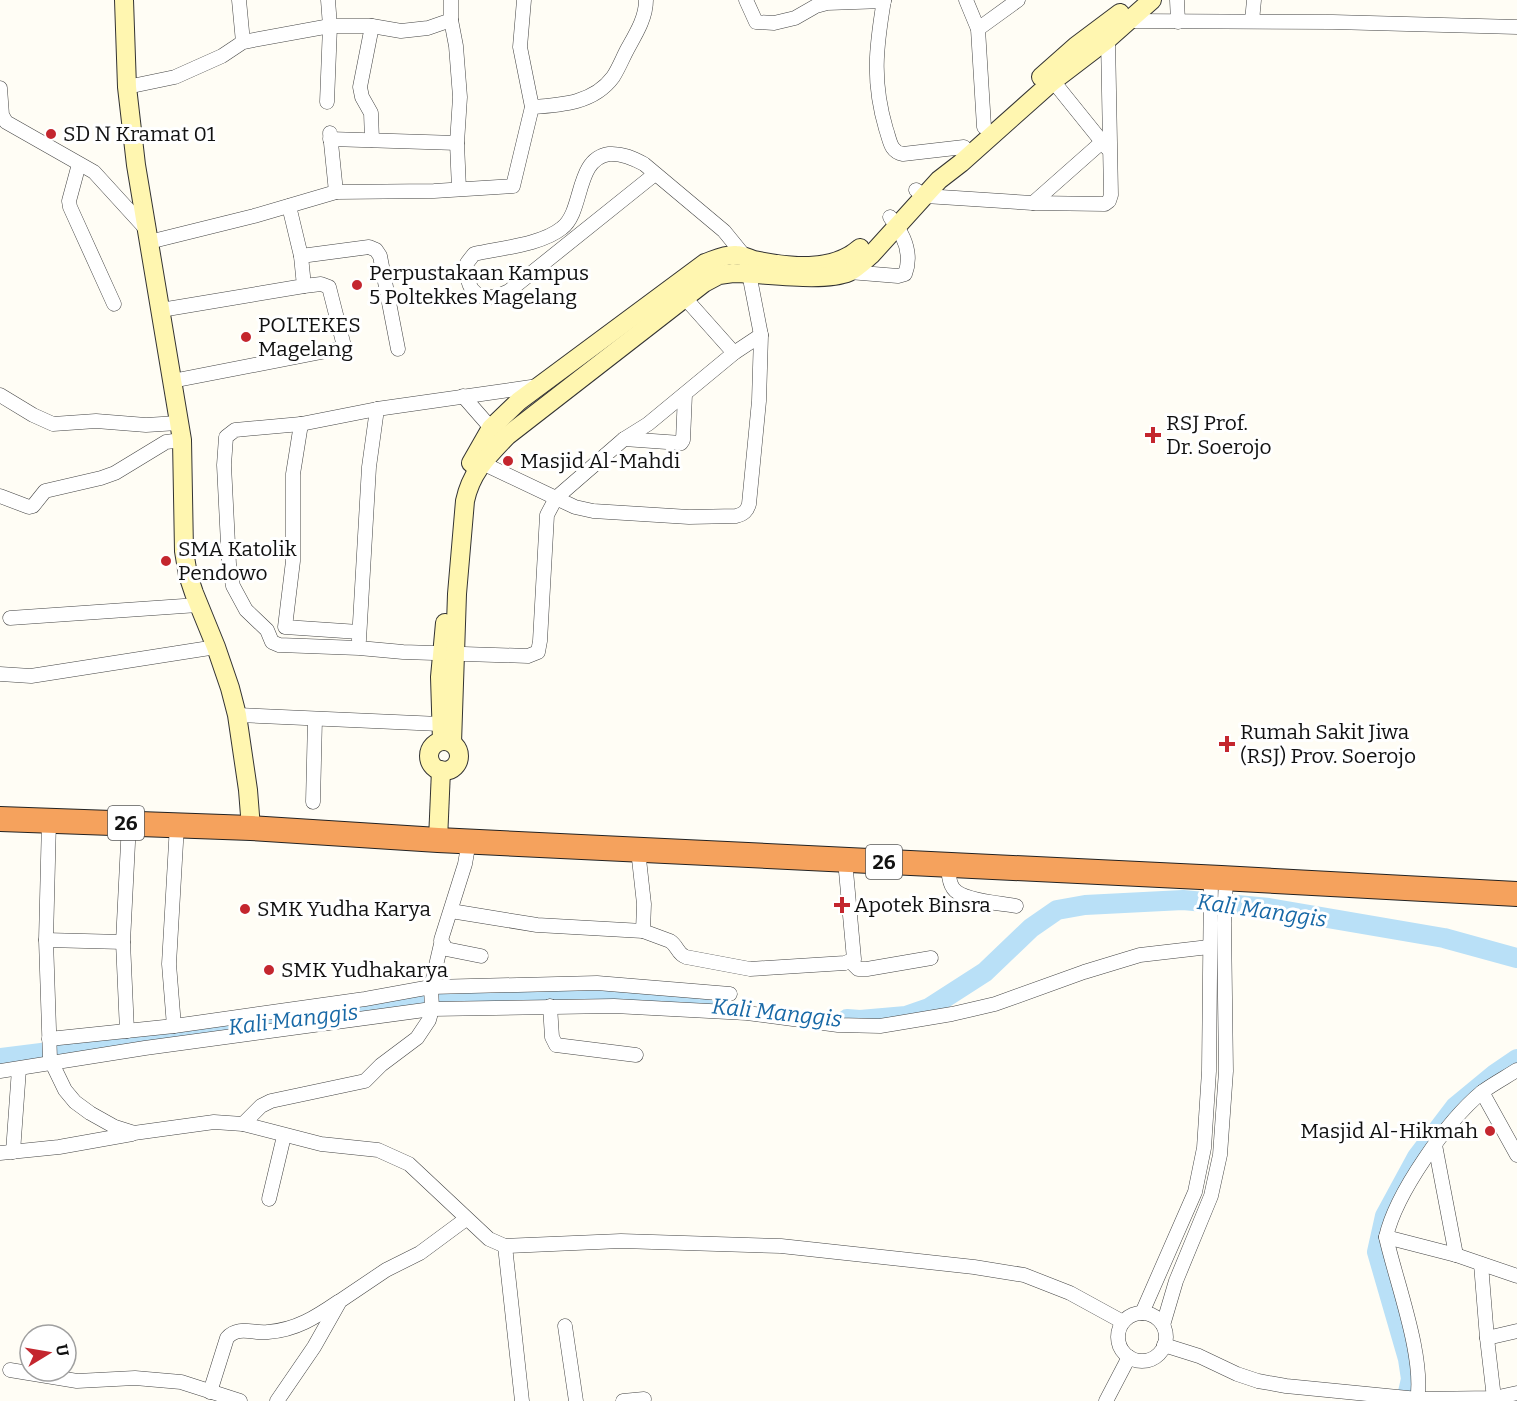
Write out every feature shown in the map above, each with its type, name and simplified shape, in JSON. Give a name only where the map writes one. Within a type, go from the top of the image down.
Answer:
[{"type":"highway","name":"26","points":[[0,819],[251,828],[438,840],[948,865],[1218,887],[1517,894]]},
{"type":"street","points":[[124,0],[127,87],[136,165],[180,431],[184,551],[188,575],[216,647],[237,715],[251,828]]},
{"type":"street","points":[[240,0],[243,42]]},
{"type":"street","points":[[327,102],[330,26],[328,0]]},
{"type":"street","points":[[451,0],[451,20],[456,46],[460,97],[457,143],[459,189]]},
{"type":"street","points":[[148,236],[289,206],[336,192],[459,189],[514,184],[532,107],[520,47],[524,0]]},
{"type":"street","points":[[532,107],[562,105],[581,100],[602,87],[612,77],[635,35],[646,12],[646,0]]},
{"type":"street","points":[[746,0],[756,22],[765,24],[795,18],[816,6],[827,3],[884,1],[878,30],[875,71],[880,104],[892,147],[898,154],[964,147]]},
{"type":"street","points":[[966,0],[978,30],[984,127]]},
{"type":"street","points":[[978,30],[1018,0]]},
{"type":"street","points":[[921,193],[961,163],[1053,81],[1106,33],[1136,0]]},
{"type":"street","points":[[849,272],[871,255],[894,222],[984,127],[1076,46],[1129,21],[1152,0]]},
{"type":"street","points":[[1177,0],[1178,22]]},
{"type":"street","points":[[1252,21],[1254,0]]},
{"type":"street","points":[[127,87],[175,77],[222,56],[243,42],[330,26],[372,26],[401,31],[428,28],[451,20]]},
{"type":"street","points":[[1129,21],[1252,21],[1517,27]]},
{"type":"street","points":[[372,26],[360,87],[362,97],[371,113],[372,140]]},
{"type":"street","points":[[921,193],[1032,203],[1105,204],[1109,201],[1111,195],[1106,147],[1106,33]]},
{"type":"street","points":[[1053,81],[1106,147]]},
{"type":"street","points":[[0,88],[2,115],[6,122],[94,172],[148,236]]},
{"type":"street","points":[[336,192],[330,135],[372,140],[457,143]]},
{"type":"street","points":[[1032,203],[1106,147]]},
{"type":"street","points":[[482,463],[575,507],[593,511],[689,517],[743,514],[749,504],[759,401],[760,335],[747,265],[724,231],[644,164],[627,156],[616,154],[605,155],[597,159],[585,175],[570,220],[563,227],[542,239],[474,254],[470,257],[466,270],[475,293],[481,297],[488,298],[509,291],[655,174]]},
{"type":"street","points":[[79,164],[69,201],[70,207],[114,304]]},
{"type":"street","points":[[289,206],[301,256],[304,286]]},
{"type":"street","points":[[448,652],[457,594],[468,487],[482,463],[507,436],[685,298],[719,275],[747,265],[826,265],[843,261],[894,222]]},
{"type":"street","points":[[438,840],[441,770],[451,769],[458,762],[458,752],[445,736],[448,652],[461,485],[468,467],[491,428],[519,401],[705,263],[736,255],[747,265],[830,277],[849,272],[898,276],[905,274],[908,265],[907,248],[894,222]]},
{"type":"street","points":[[301,256],[369,247],[376,250],[380,256],[398,349]]},
{"type":"street","points":[[161,310],[321,284],[329,287],[344,346],[172,381]]},
{"type":"street","points":[[685,298],[734,353]]},
{"type":"street","points":[[557,397],[540,386],[377,409],[301,424],[235,430],[226,437],[225,476],[229,564],[233,586],[246,610],[267,630],[272,642],[279,645],[528,656],[538,652],[547,515],[556,498],[624,439],[648,424],[734,353],[760,335]]},
{"type":"street","points":[[0,394],[33,415],[53,424],[96,421],[146,425],[180,431]]},
{"type":"street","points":[[624,439],[681,443],[685,394]]},
{"type":"street","points":[[463,396],[491,428]]},
{"type":"street","points":[[359,648],[369,467],[377,409]]},
{"type":"street","points":[[285,627],[293,561],[293,474],[301,424]]},
{"type":"street","points":[[0,496],[29,507],[33,506],[45,491],[115,473],[180,431]]},
{"type":"street","points":[[10,618],[198,605]]},
{"type":"street","points":[[267,630],[285,627],[359,632]]},
{"type":"street","points":[[0,674],[31,676],[216,647]]},
{"type":"street","points":[[237,715],[315,719],[445,736]]},
{"type":"street","points":[[313,802],[315,719]]},
{"type":"street","points":[[49,821],[46,940],[50,1061],[65,1090],[75,1102],[115,1127],[134,1133]]},
{"type":"street","points":[[127,1031],[123,942],[129,823]]},
{"type":"street","points":[[174,1026],[169,964],[177,825]]},
{"type":"street","points":[[243,1124],[261,1106],[272,1101],[365,1082],[381,1065],[417,1038],[429,1020],[432,1008],[431,988],[441,935],[465,864],[469,841]]},
{"type":"street","points":[[638,850],[644,904],[643,931]]},
{"type":"street","points":[[845,860],[855,955],[851,962]]},
{"type":"street","points":[[948,865],[953,890],[958,894],[1016,906]]},
{"type":"street","points":[[1142,1313],[1176,1239],[1195,1192],[1200,1171],[1204,1148],[1208,1082],[1210,919],[1218,887]]},
{"type":"street","points":[[1162,1325],[1176,1281],[1211,1196],[1218,1165],[1226,1071],[1226,1006],[1224,923],[1218,887]]},
{"type":"street","points":[[451,911],[537,925],[643,931],[674,943],[679,954],[686,957],[750,969],[851,962]]},
{"type":"street","points":[[46,940],[123,942]]},
{"type":"street","points":[[441,944],[446,950],[481,956]]},
{"type":"street","points":[[0,1071],[50,1061],[432,1008],[614,1006],[747,1013],[838,1025],[880,1026],[995,1004],[1084,972],[1140,955],[1209,946]]},
{"type":"street","points":[[851,962],[855,967],[862,969],[931,957]]},
{"type":"street","points":[[49,1041],[174,1026],[431,988],[597,983],[730,994]]},
{"type":"street","points":[[550,1006],[552,1037],[555,1045],[636,1054]]},
{"type":"street","points":[[1210,1008],[1226,1006]]},
{"type":"street","points":[[19,1069],[6,1152],[59,1147],[134,1133],[214,1122],[243,1124],[321,1144],[378,1150],[409,1164],[489,1239],[505,1246],[621,1241],[781,1246],[974,1267],[1024,1275],[1070,1293],[1123,1322]]},
{"type":"street","points":[[1416,1400],[1417,1369],[1412,1334],[1386,1237],[1389,1222],[1400,1199],[1445,1129],[1482,1092],[1517,1070]]},
{"type":"street","points":[[1482,1092],[1517,1155]]},
{"type":"street","points":[[269,1199],[284,1136]]},
{"type":"street","points":[[1435,1145],[1456,1255]]},
{"type":"street","points":[[210,1392],[230,1334],[241,1331],[267,1333],[296,1327],[309,1321],[386,1270],[415,1256],[466,1219]]},
{"type":"street","points":[[1386,1237],[1456,1255],[1517,1276]]},
{"type":"street","points":[[505,1246],[522,1401],[516,1401]]},
{"type":"street","points":[[1482,1264],[1494,1398]]},
{"type":"street","points":[[277,1401],[314,1347],[340,1301]]},
{"type":"street","points":[[1142,1313],[1154,1316],[1162,1325],[1165,1331],[1164,1345],[1161,1351],[1149,1359],[1135,1360],[1129,1357],[1119,1345],[1119,1329],[1128,1317],[1142,1313]]},
{"type":"street","points":[[565,1326],[576,1401]]},
{"type":"street","points":[[1487,1338],[1517,1331]]},
{"type":"street","points":[[1164,1345],[1258,1381],[1416,1400],[1494,1398],[1517,1393]]},
{"type":"street","points":[[1106,1401],[1129,1357]]},
{"type":"street","points":[[9,1370],[77,1381],[135,1378],[181,1382],[240,1401]]},
{"type":"street","points":[[622,1401],[644,1399]]},
{"type":"waterway","name":"Kali Manggis","points":[[847,1019],[906,1016],[929,1008],[985,972],[1031,928],[1057,910],[1085,905],[1183,900],[1269,908],[1444,938],[1517,958]]},
{"type":"waterway","name":"Kali Manggis","points":[[354,1013],[454,998],[612,995],[713,1006]]},
{"type":"waterway","name":"Kali Manggis","points":[[0,1058],[305,1020]]},
{"type":"waterway","name":"Kali Manggis","points":[[1406,1401],[1411,1379],[1408,1359],[1377,1252],[1385,1216],[1417,1157],[1455,1107],[1517,1059]]},
{"type":"place","name":"SD N Kramat 01","points":[[51,134]]},
{"type":"place","name":"Perpustakaan Kampus 5 Poltekkes Magelang","points":[[357,285]]},
{"type":"place","name":"POLTEKES Magelang","points":[[246,337]]},
{"type":"place","name":"RSJ Prof. Dr. Soerojo","points":[[1153,435]]},
{"type":"place","name":"Masjid Al-Mahdi","points":[[508,461]]},
{"type":"place","name":"SMA Katolik Pendowo","points":[[166,561]]},
{"type":"place","name":"Rumah Sakit Jiwa (RSJ) Prov. Soerojo","points":[[1227,744]]},
{"type":"place","name":"Apotek Binsra","points":[[842,905]]},
{"type":"place","name":"SMK Yudha Karya","points":[[245,909]]},
{"type":"place","name":"SMK Yudhakarya","points":[[269,970]]},
{"type":"place","name":"Masjid Al-Hikmah","points":[[1490,1131]]}]
